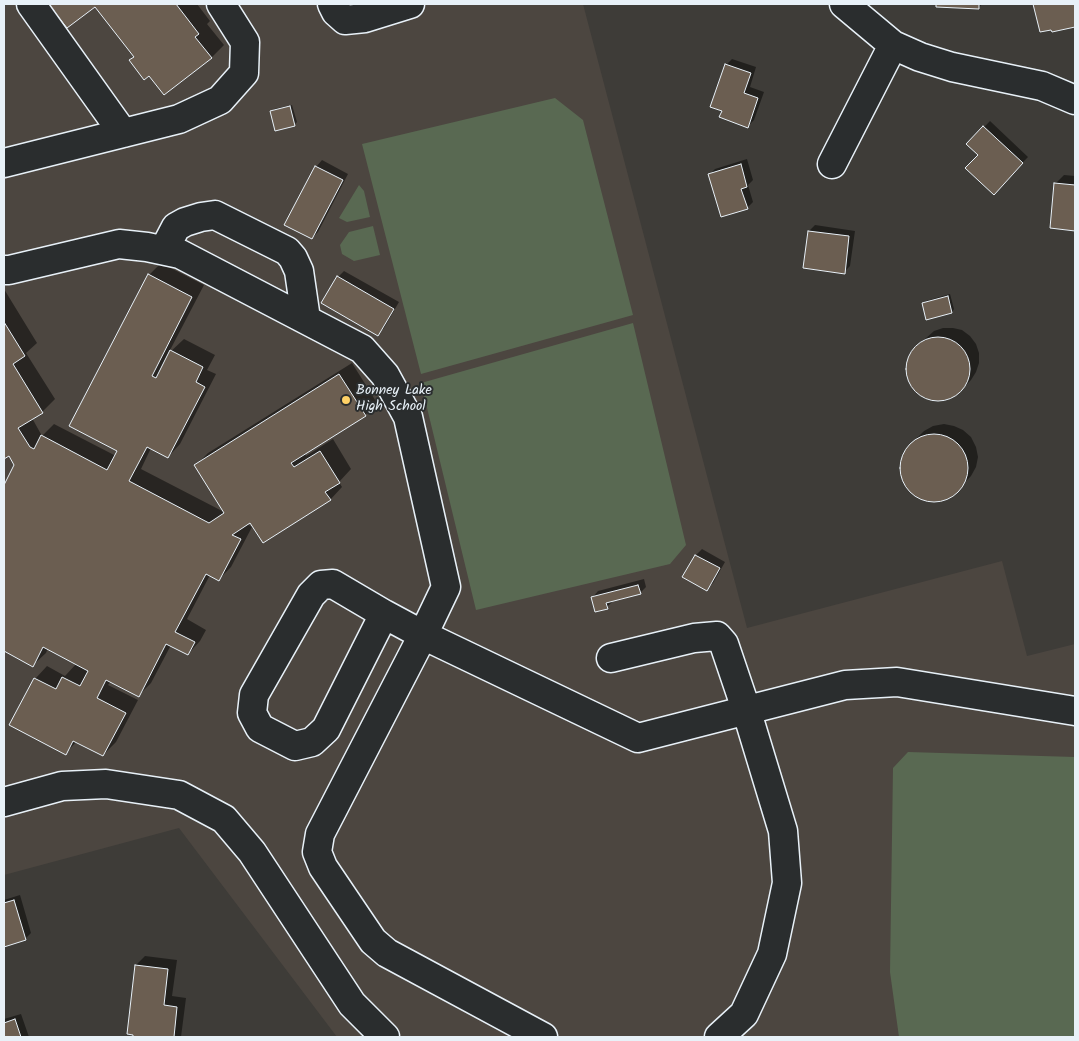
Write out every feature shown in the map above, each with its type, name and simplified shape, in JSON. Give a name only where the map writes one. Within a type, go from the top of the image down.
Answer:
[{"type":"street","points":[[31,4],[122,133]]},
{"type":"street","points":[[4,162],[179,120],[220,100],[244,73],[245,42],[221,4]]},
{"type":"street","points":[[332,4],[336,12],[345,20],[365,18],[410,4]]},
{"type":"street","points":[[844,4],[894,45],[920,57],[952,67],[1042,86],[1075,100]]},
{"type":"street","points":[[832,164],[894,45]]},
{"type":"street","points":[[164,250],[176,227],[201,217],[215,215],[287,251],[293,258],[299,271],[306,319]]},
{"type":"street","points":[[4,270],[119,244],[147,247],[180,254],[362,349],[385,375],[408,417],[446,587],[320,834],[317,852],[323,867],[373,941],[387,953],[543,1037]]},
{"type":"street","points":[[384,614],[326,729],[312,742],[296,746],[260,728],[252,713],[254,695],[311,596],[322,585],[333,584],[423,635],[638,738],[845,685],[896,682],[1075,711]]},
{"type":"street","points":[[611,658],[694,638],[717,636],[724,644],[746,709],[783,832],[787,883],[772,954],[744,1014],[719,1037]]},
{"type":"street","points":[[4,802],[62,786],[106,784],[179,795],[224,819],[252,852],[352,1004],[385,1037]]},
{"type":"shaded area","name":"Bonney Lake High School","points":[[4,4],[583,4],[747,628],[1002,561],[1027,656],[1075,644],[1075,1037],[337,1037],[179,828],[4,875]]},
{"type":"green space","points":[[555,98],[583,120],[633,315],[421,374],[362,144]]},
{"type":"green space","points":[[359,185],[364,191],[370,217],[347,222],[339,218]]},
{"type":"green space","points":[[373,226],[380,255],[354,261],[342,254],[340,245],[349,232]]},
{"type":"green space","points":[[633,323],[686,545],[670,564],[476,610],[421,383]]},
{"type":"green space","points":[[908,752],[1075,757],[1075,1037],[899,1037],[890,972],[893,768]]},
{"type":"building","points":[[48,4],[176,4],[199,34],[195,37],[212,58],[164,95],[149,76],[144,80],[129,60],[134,57],[95,7],[67,28]]},
{"type":"building","points":[[936,4],[979,4],[979,9],[936,7]]},
{"type":"building","points":[[1033,4],[1075,4],[1075,27],[1052,32],[1051,30],[1040,32]]},
{"type":"building","points":[[725,64],[751,73],[744,93],[758,98],[748,128],[719,117],[722,111],[710,107]]},
{"type":"building","points":[[290,106],[295,126],[275,131],[270,111]]},
{"type":"building","points":[[983,126],[1023,163],[994,195],[965,168],[978,155],[966,144]]},
{"type":"building","points":[[741,164],[747,187],[741,189],[748,209],[721,217],[708,174]]},
{"type":"building","points":[[315,166],[343,180],[312,239],[284,225]]},
{"type":"building","points":[[1054,183],[1075,185],[1075,231],[1050,228]]},
{"type":"building","points":[[808,231],[849,236],[845,274],[803,268]]},
{"type":"building","points":[[148,274],[192,297],[152,376],[156,378],[170,350],[203,367],[196,382],[205,387],[168,458],[147,447],[129,481],[209,523],[224,513],[194,465],[339,374],[366,416],[291,463],[294,467],[320,451],[340,483],[325,492],[331,500],[263,543],[250,523],[232,535],[241,539],[219,581],[206,574],[175,632],[195,642],[188,655],[166,644],[139,697],[106,680],[97,698],[126,713],[103,756],[73,741],[66,755],[9,725],[34,678],[56,689],[62,677],[80,686],[88,671],[43,647],[33,667],[4,651],[4,485],[14,465],[9,456],[4,459],[4,322],[25,356],[13,364],[43,413],[18,428],[30,447],[34,449],[41,435],[107,470],[117,451],[69,426]]},
{"type":"building","points":[[337,276],[394,309],[378,336],[321,303]]},
{"type":"building","points":[[948,296],[952,313],[926,320],[922,303]]},
{"type":"building","points":[[938,337],[956,342],[961,346],[965,351],[970,369],[965,387],[961,392],[956,396],[938,401],[920,396],[915,392],[911,387],[906,369],[911,351],[915,346],[920,342]]},
{"type":"building","points":[[941,434],[953,440],[962,449],[968,461],[966,481],[958,492],[941,502],[927,502],[910,492],[902,481],[900,461],[910,444],[921,436]]},
{"type":"building","points":[[695,555],[720,568],[707,591],[682,577]]},
{"type":"building","points":[[638,585],[641,594],[606,603],[608,609],[595,612],[591,597]]},
{"type":"building","points":[[14,900],[26,940],[4,947],[4,903]]},
{"type":"building","points":[[135,965],[168,969],[164,1005],[177,1007],[174,1037],[133,1037],[133,1035],[127,1034]]},
{"type":"building","points":[[15,1019],[21,1037],[4,1037],[4,1023]]},
{"type":"place","name":"Bonney Lake High School","points":[[346,400]]}]
